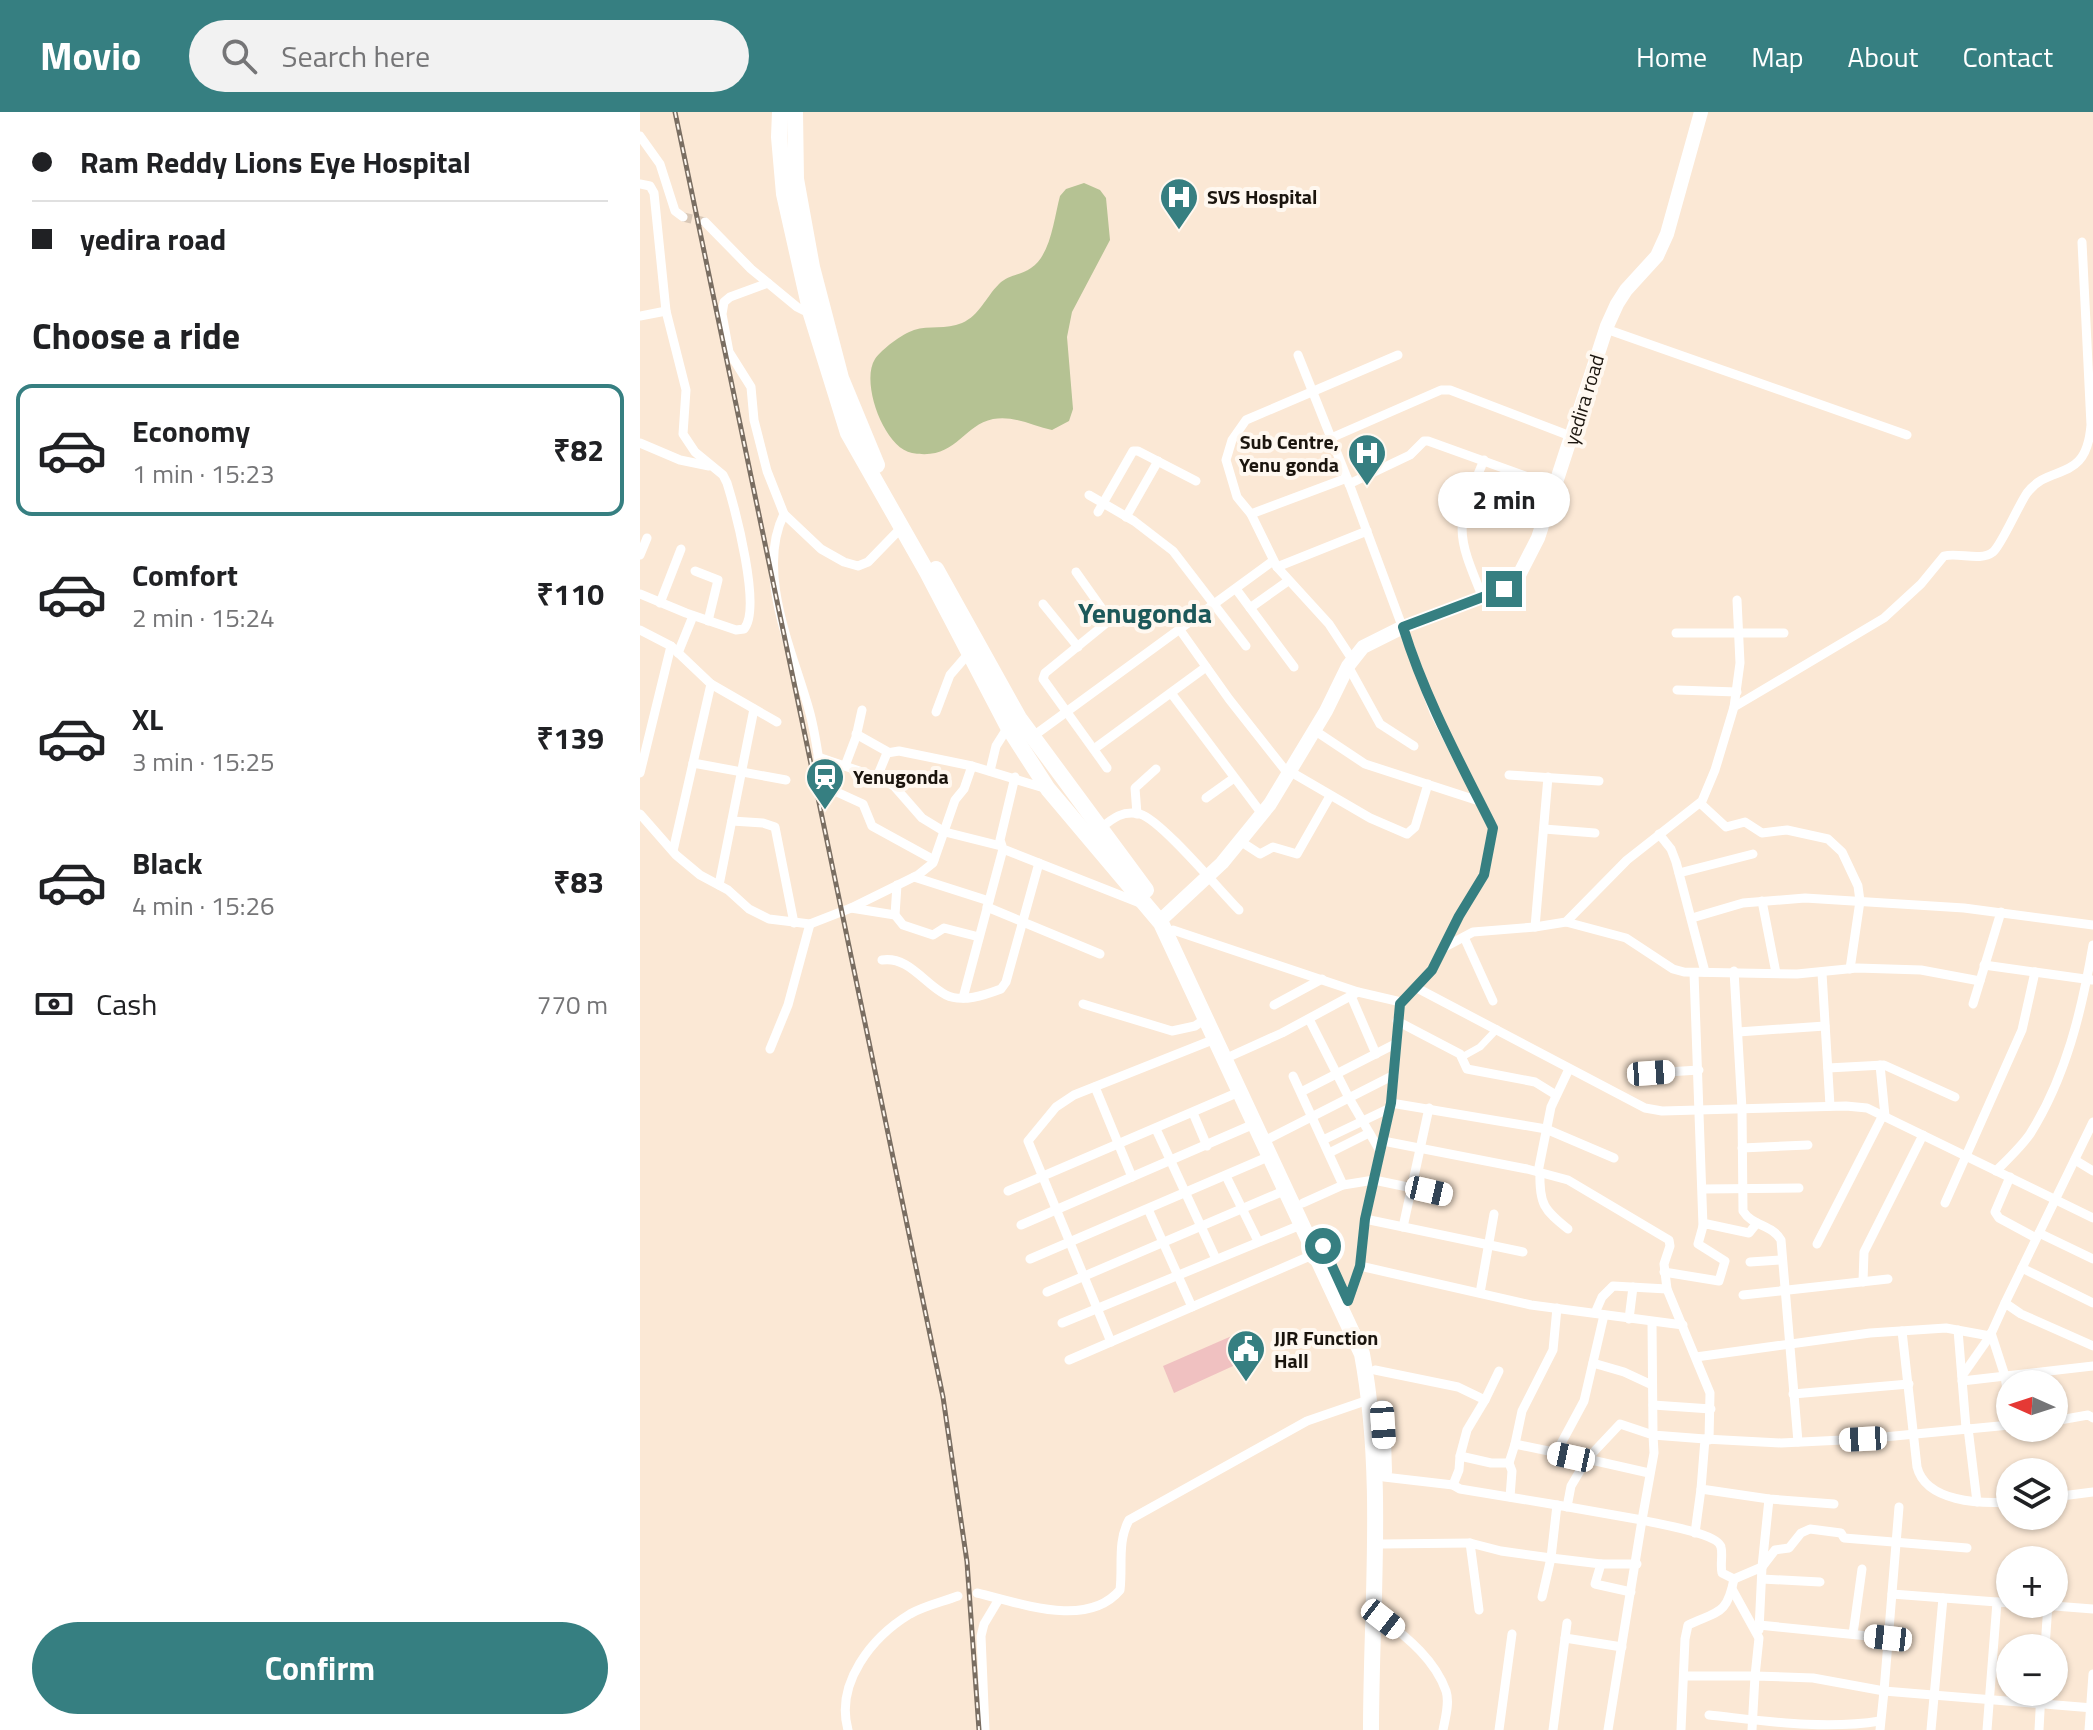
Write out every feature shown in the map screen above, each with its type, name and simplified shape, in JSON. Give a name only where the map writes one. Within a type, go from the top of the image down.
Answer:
[{"type":"highway","points":[[780,112],[784,194],[811,314],[848,433],[1008,727],[1048,789],[1161,923],[1362,1354],[1371,1399],[1374,1468],[1371,1730]]},
{"type":"highway","points":[[795,112],[796,179],[812,267],[841,378],[870,451],[1019,718],[1169,923],[1187,955],[1231,1056],[1348,1301],[1375,1370],[1382,1407],[1384,1477],[1382,1730]]},
{"type":"main road","name":"yedira road","points":[[1169,923],[1262,814],[1290,773],[1350,663],[1363,647],[1403,627],[1504,589],[1523,569],[1556,487],[1606,329],[1626,290],[1657,256],[1667,234],[1701,112]]},
{"type":"street","points":[[640,136],[660,164],[675,211],[683,217]]},
{"type":"street","points":[[640,184],[650,186],[654,193],[666,311],[686,390],[683,434],[695,452],[723,475],[732,497],[749,579],[748,625],[739,630],[693,616],[640,594]]},
{"type":"street","points":[[705,222],[768,283],[797,307],[811,314]]},
{"type":"street","points":[[1734,707],[1884,618],[1921,584],[1944,556],[1986,556],[1996,551],[2032,487],[2079,461],[2089,446],[2091,425],[2082,242]]},
{"type":"street","points":[[768,283],[730,297],[724,302],[722,314],[729,352],[751,387],[752,408],[767,471],[784,514],[821,549],[858,566],[868,562],[901,528]]},
{"type":"street","points":[[640,316],[666,311]]},
{"type":"street","points":[[1606,329],[1907,435]]},
{"type":"street","points":[[1298,355],[1440,726],[1493,828],[1486,869],[1432,970],[1401,1002],[1391,1105],[1365,1219],[1360,1266],[1348,1301]]},
{"type":"street","points":[[1398,355],[1246,420],[1232,440],[1226,466],[1237,497],[1251,514],[1275,564],[1329,624],[1380,724],[1414,746]]},
{"type":"street","points":[[1331,438],[1441,390],[1450,390],[1573,437]]},
{"type":"street","points":[[1251,514],[1348,481],[1410,455],[1424,441],[1556,487]]},
{"type":"street","points":[[640,443],[680,460],[713,466]]},
{"type":"street","points":[[1100,507],[1133,451],[1196,481]]},
{"type":"street","points":[[1483,598],[1464,551],[1461,529],[1464,508],[1484,460]]},
{"type":"street","points":[[1126,517],[1158,461]]},
{"type":"street","points":[[1089,495],[1100,507],[1126,517],[1173,551],[1246,646]]},
{"type":"street","points":[[784,514],[773,546],[776,588],[826,787],[863,804],[872,826],[934,860]]},
{"type":"street","points":[[1032,737],[1275,564],[1367,531]]},
{"type":"street","points":[[640,555],[647,538]]},
{"type":"street","points":[[660,603],[681,549]]},
{"type":"street","points":[[695,571],[718,580],[708,621]]},
{"type":"street","points":[[1076,572],[1110,618],[1044,676],[1045,682],[1107,768]]},
{"type":"street","points":[[1250,608],[1288,581]]},
{"type":"street","points":[[1236,589],[1294,667]]},
{"type":"street","points":[[1566,922],[1627,860],[1700,803],[1707,793],[1737,692],[1740,663],[1737,600]]},
{"type":"street","points":[[1043,604],[1078,647]]},
{"type":"street","points":[[640,773],[675,650],[693,616]]},
{"type":"street","points":[[640,630],[675,650],[711,684],[777,722]]},
{"type":"street","points":[[1180,630],[1290,773],[1370,818],[1407,834],[1415,827],[1428,784]]},
{"type":"street","points":[[1676,633],[1784,633]]},
{"type":"street","points":[[936,712],[950,675],[969,653]]},
{"type":"street","points":[[1094,749],[1206,667]]},
{"type":"street","points":[[673,851],[711,684]]},
{"type":"street","points":[[1677,690],[1737,692]]},
{"type":"street","points":[[1171,693],[1262,814]]},
{"type":"street","points":[[719,885],[754,709]]},
{"type":"street","points":[[845,766],[862,710]]},
{"type":"street","points":[[990,771],[996,746],[1008,727]]},
{"type":"street","points":[[1314,730],[1365,764],[1479,801]]},
{"type":"street","points":[[856,734],[888,752],[899,751],[972,766],[1048,789]]},
{"type":"street","points":[[877,777],[888,752]]},
{"type":"street","points":[[818,757],[894,786],[922,818],[945,832],[1002,848],[1147,906]]},
{"type":"street","points":[[693,763],[786,780]]},
{"type":"street","points":[[640,814],[673,851],[700,875],[719,885],[749,909],[769,919],[810,924],[914,877],[934,860],[955,800],[964,789],[972,766]]},
{"type":"street","points":[[1137,814],[1135,788],[1156,769]]},
{"type":"street","points":[[1509,775],[1599,781]]},
{"type":"street","points":[[963,998],[1002,848],[1000,840],[1015,777]]},
{"type":"street","points":[[1535,927],[1548,777]]},
{"type":"street","points":[[1206,798],[1234,778]]},
{"type":"street","points":[[1240,841],[1260,854],[1271,847],[1297,854],[1330,796]]},
{"type":"street","points":[[1700,803],[1726,827],[1745,822],[1762,833],[1787,830],[1833,843],[1842,852],[1858,886],[1860,901],[1850,969]]},
{"type":"street","points":[[1101,828],[1114,816],[1137,814],[1146,817],[1239,910]]},
{"type":"street","points":[[732,821],[775,827],[794,923]]},
{"type":"street","points":[[1544,829],[1595,833]]},
{"type":"street","points":[[1659,834],[1671,849],[1705,972]]},
{"type":"street","points":[[1679,873],[1753,854]]},
{"type":"street","points":[[882,960],[898,960],[945,995],[963,998],[1001,989],[1006,982],[1039,863]]},
{"type":"street","points":[[914,877],[988,904],[1023,923],[1100,954]]},
{"type":"street","points":[[895,915],[897,885]]},
{"type":"street","points":[[1692,918],[1743,903],[1805,898],[2001,912],[2093,925]]},
{"type":"street","points":[[1762,901],[1776,973]]},
{"type":"street","points":[[851,908],[895,915],[903,925],[933,935],[944,928],[979,937]]},
{"type":"street","points":[[1973,1004],[2001,912]]},
{"type":"street","points":[[1443,948],[1464,937],[1488,930],[1566,922],[1626,938],[1673,969],[1694,973],[1921,970],[1980,981]]},
{"type":"street","points":[[1169,923],[1322,979],[1354,994],[1401,1002]]},
{"type":"street","points":[[770,1049],[788,1005],[810,924]]},
{"type":"street","points":[[1464,937],[1493,1001]]},
{"type":"street","points":[[1996,1171],[2030,1134],[2043,1108],[2075,1032],[2090,980],[2093,945]]},
{"type":"street","points":[[1984,965],[2090,980]]},
{"type":"street","points":[[1734,971],[1744,1215],[1780,1236],[1798,1442]]},
{"type":"street","points":[[1945,1203],[2022,1030],[2035,972]]},
{"type":"street","points":[[1664,1272],[1714,1282],[1722,1278],[1725,1261],[1698,1244],[1703,1226],[1703,1189],[1694,973]]},
{"type":"street","points":[[1822,973],[1830,1106]]},
{"type":"street","points":[[1274,1005],[1322,979]]},
{"type":"street","points":[[1417,988],[1650,1110],[1859,1107],[1884,1116],[2093,1218]]},
{"type":"street","points":[[1231,1056],[1354,994]]},
{"type":"street","points":[[1354,994],[1376,1054]]},
{"type":"street","points":[[1083,1004],[1172,1031],[1195,1026],[1205,1019]]},
{"type":"street","points":[[1309,1019],[1362,1121],[1382,1146],[1420,1148],[1568,1180],[1669,1240],[1664,1272],[1667,1289],[1710,1393],[1711,1409],[1695,1533]]},
{"type":"street","points":[[1397,1021],[1454,1050],[1462,1057],[1467,1069],[1535,1082],[1556,1095]]},
{"type":"street","points":[[1738,1032],[1825,1026]]},
{"type":"street","points":[[1462,1057],[1480,1047],[1497,1029]]},
{"type":"street","points":[[1111,1342],[1027,1144],[1029,1138],[1056,1107],[1074,1095],[1215,1039]]},
{"type":"street","points":[[1301,1092],[1395,1044]]},
{"type":"street","points":[[1828,1068],[1880,1065],[1955,1097]]},
{"type":"street","points":[[1817,1244],[1884,1116],[1880,1065]]},
{"type":"street","points":[[1568,1229],[1542,1204],[1539,1172],[1546,1129],[1556,1095],[1569,1069]]},
{"type":"street","points":[[1651,1073],[1699,1070]]},
{"type":"street","points":[[1270,1138],[1394,1075]]},
{"type":"street","points":[[1293,1076],[1343,1185]]},
{"type":"street","points":[[1095,1087],[1132,1177]]},
{"type":"street","points":[[1008,1191],[1239,1092]]},
{"type":"street","points":[[1323,1140],[1391,1105],[1429,1108],[1546,1129],[1614,1158]]},
{"type":"street","points":[[1403,1227],[1429,1108]]},
{"type":"street","points":[[1193,1113],[1207,1146]]},
{"type":"street","points":[[1962,1378],[1990,1334],[2093,1122]]},
{"type":"street","points":[[1021,1225],[1254,1124]]},
{"type":"street","points":[[1156,1129],[1216,1259]]},
{"type":"street","points":[[1329,1153],[1369,1133]]},
{"type":"street","points":[[1863,1282],[1862,1263],[1867,1244],[1923,1135]]},
{"type":"street","points":[[1742,1148],[1808,1145]]},
{"type":"street","points":[[1030,1259],[1270,1156]]},
{"type":"street","points":[[2075,1160],[2093,1171]]},
{"type":"street","points":[[1226,1176],[1258,1241]]},
{"type":"street","points":[[2010,1177],[1995,1212],[1999,1218],[2093,1259]]},
{"type":"street","points":[[1303,1203],[1343,1185],[1374,1180],[1446,1195]]},
{"type":"street","points":[[1703,1189],[1799,1188]]},
{"type":"street","points":[[1047,1292],[1286,1190]]},
{"type":"street","points":[[1148,1209],[1192,1307]]},
{"type":"street","points":[[1480,1293],[1494,1214]]},
{"type":"street","points":[[1365,1219],[1523,1252]]},
{"type":"street","points":[[1703,1226],[1707,1224],[1749,1233],[1757,1223]]},
{"type":"street","points":[[1062,1323],[1303,1224]]},
{"type":"street","points":[[1069,1360],[1317,1253]]},
{"type":"street","points":[[1750,1262],[1781,1260]]},
{"type":"street","points":[[1360,1266],[1557,1308],[1683,1325]]},
{"type":"street","points":[[2022,1268],[2093,1303]]},
{"type":"street","points":[[1743,1295],[1888,1279]]},
{"type":"street","points":[[1629,1319],[1633,1287]]},
{"type":"street","points":[[1556,1453],[1584,1401],[1593,1363],[1600,1300],[1611,1288],[1667,1289]]},
{"type":"street","points":[[2005,1303],[2021,1314],[2093,1346]]},
{"type":"street","points":[[1510,1497],[1512,1471],[1509,1463],[1522,1411],[1553,1350],[1557,1308]]},
{"type":"street","points":[[1618,1730],[1608,1730],[1654,1453],[1652,1322]]},
{"type":"street","points":[[1696,1357],[1902,1331],[1946,1328],[1990,1334]]},
{"type":"street","points":[[1958,1330],[1977,1502]]},
{"type":"street","points":[[1902,1331],[1917,1467],[1921,1478],[1947,1495],[1977,1502],[1996,1502]]},
{"type":"street","points":[[1990,1334],[2003,1370]]},
{"type":"street","points":[[1593,1363],[1652,1385]]},
{"type":"street","points":[[2058,1370],[2093,1366]]},
{"type":"street","points":[[1375,1370],[1458,1387],[1485,1400]]},
{"type":"street","points":[[1453,1485],[1467,1430],[1499,1371]]},
{"type":"street","points":[[1962,1378],[1996,1376]]},
{"type":"street","points":[[1793,1394],[1909,1384]]},
{"type":"street","points":[[977,1593],[1020,1605],[1072,1610],[1102,1606],[1120,1590],[1123,1531],[1129,1520],[1307,1421],[1371,1399]]},
{"type":"street","points":[[1653,1405],[1711,1409]]},
{"type":"street","points":[[2068,1419],[2088,1415],[2093,1418]]},
{"type":"street","points":[[1542,1597],[1562,1506],[1571,1486],[1587,1459],[1620,1424],[1653,1435],[1798,1442],[1996,1426]]},
{"type":"street","points":[[1515,1444],[1649,1473]]},
{"type":"street","points":[[1460,1456],[1491,1463],[1509,1463]]},
{"type":"street","points":[[1384,1477],[1453,1485],[1642,1520],[1712,1537],[1720,1544],[1722,1573],[1733,1584],[1759,1638]]},
{"type":"street","points":[[1701,1489],[1834,1504]]},
{"type":"street","points":[[2068,1495],[2093,1492]]},
{"type":"street","points":[[1752,1725],[1769,1499]]},
{"type":"street","points":[[1709,1715],[1752,1725],[1880,1725],[1899,1507]]},
{"type":"street","points":[[1681,1730],[1688,1625],[1715,1614],[1727,1605],[1733,1584],[1762,1567],[1775,1550],[1789,1548],[1801,1533],[1810,1529],[1841,1533],[1844,1538],[1967,1548]]},
{"type":"street","points":[[1383,1544],[1470,1543],[1551,1558],[1601,1564],[1637,1564]]},
{"type":"street","points":[[1470,1543],[1479,1610]]},
{"type":"street","points":[[1601,1564],[1595,1584],[1631,1592]]},
{"type":"street","points":[[1853,1634],[1862,1569]]},
{"type":"street","points":[[1762,1579],[1820,1582]]},
{"type":"street","points":[[1892,1594],[1996,1602]]},
{"type":"street","points":[[848,1730],[847,1693],[857,1668],[881,1635],[912,1613],[958,1596]]},
{"type":"street","points":[[1931,1730],[1943,1598]]},
{"type":"street","points":[[985,1730],[981,1636],[984,1624],[999,1599]]},
{"type":"street","points":[[2068,1607],[2093,1609]]},
{"type":"street","points":[[1987,1730],[1996,1614]]},
{"type":"street","points":[[1383,1619],[1407,1637],[1429,1660],[1446,1692],[1443,1730]]},
{"type":"street","points":[[1553,1730],[1567,1623]]},
{"type":"street","points":[[1759,1625],[1888,1638]]},
{"type":"street","points":[[1499,1730],[1512,1634]]},
{"type":"street","points":[[1565,1638],[1622,1647]]},
{"type":"street","points":[[2089,1730],[2093,1674]]},
{"type":"street","points":[[1685,1676],[1813,1678],[1884,1691],[1996,1701]]},
{"type":"street","points":[[2039,1730],[2040,1706]]},
{"type":"street","points":[[2066,1706],[2092,1708]]},
{"type":"shaded area","points":[[1084,183],[1100,190],[1106,198],[1110,240],[1072,312],[1067,337],[1073,409],[1069,421],[1052,430],[1016,420],[993,419],[973,428],[949,448],[939,452],[912,453],[902,448],[892,439],[877,413],[871,383],[875,359],[887,346],[909,332],[956,325],[968,320],[1003,281],[1031,268],[1047,245],[1060,196],[1066,189]]},
{"type":"shaded area","points":[[1234,1335],[1244,1361],[1174,1393],[1163,1366]]},
{"type":"tunnel","points":[[683,217],[705,222]]},
{"type":"railway","points":[[675,112],[943,1397],[967,1562],[979,1730]]},
{"type":"place","name":"SVS Hospital","points":[[1179,231]]},
{"type":"place","name":"Sub Centre, Yenu gonda","points":[[1367,487]]},
{"type":"place","name":"Yenugonda","points":[[825,811]]},
{"type":"place","name":"JJR Function Hall","points":[[1246,1383]]},
{"type":"district","name":"Yenugonda","points":[[1145,613]]},
{"type":"route","points":[[1323,1246],[1348,1301],[1360,1266],[1365,1219],[1391,1103],[1400,1004],[1432,970],[1484,875],[1493,837],[1493,828],[1440,726],[1403,627],[1504,589]]}]
